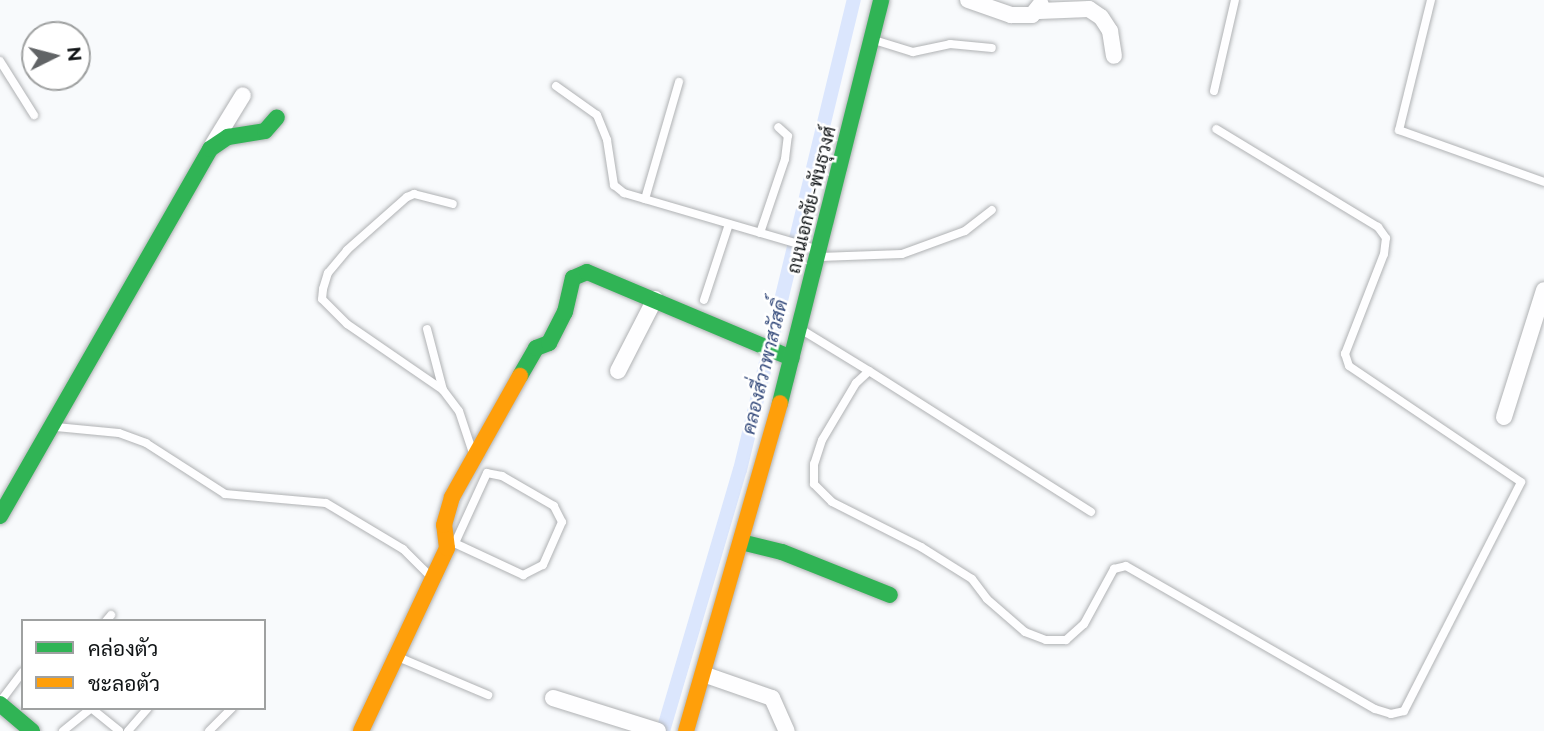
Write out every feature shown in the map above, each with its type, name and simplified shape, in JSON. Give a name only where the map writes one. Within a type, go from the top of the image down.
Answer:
[{"type":"street","name":"ถนนเอกชัย-พันธุวงศ์","points":[[686,731],[740,545],[786,357],[800,328],[814,251],[881,0]]},
{"type":"street","points":[[968,0],[1011,15],[1040,6],[1089,9],[1101,17],[1110,31],[1114,56]]},
{"type":"street","points":[[1,511],[53,426],[243,95]]},
{"type":"street","points":[[210,149],[228,137],[265,131],[277,117]]},
{"type":"street","points":[[361,731],[450,541],[452,497],[536,348],[549,343],[565,312],[573,278],[587,272],[786,357]]},
{"type":"street","points":[[1504,417],[1529,349],[1544,288]]},
{"type":"street","points":[[618,371],[655,299]]},
{"type":"street","points":[[740,545],[859,593]]},
{"type":"street","points":[[740,545],[782,552],[890,595]]},
{"type":"street","points":[[703,674],[772,698],[787,731]]},
{"type":"street","points":[[553,698],[652,729]]},
{"type":"street","points":[[0,703],[32,731]]},
{"type":"lane","points":[[1214,91],[1235,0]]},
{"type":"lane","points":[[1431,0],[1399,130],[1544,182]]},
{"type":"lane","points":[[872,39],[912,52],[950,44],[992,48]]},
{"type":"lane","points":[[0,61],[34,115]]},
{"type":"lane","points":[[645,199],[679,82]]},
{"type":"lane","points":[[556,86],[597,114],[607,140],[614,185],[624,193],[814,251],[902,254],[965,231],[992,209]]},
{"type":"lane","points":[[760,233],[785,159],[788,136],[778,127]]},
{"type":"lane","points":[[869,371],[856,383],[822,440],[814,464],[814,484],[832,502],[972,579],[987,599],[1025,632],[1046,640],[1066,640],[1084,624],[1114,569],[1126,566],[1364,703],[1391,715],[1404,711],[1521,482],[1349,366],[1345,354],[1384,254],[1386,238],[1378,227],[1216,129]]},
{"type":"lane","points":[[453,204],[414,194],[407,197],[328,273],[322,299],[375,346],[443,390],[459,411],[474,454]]},
{"type":"lane","points":[[704,300],[729,223]]},
{"type":"lane","points":[[800,328],[1091,512]]},
{"type":"lane","points":[[427,329],[443,390]]},
{"type":"lane","points":[[53,426],[119,433],[146,443],[225,494],[326,503],[403,549],[434,580]]},
{"type":"lane","points":[[487,473],[502,476],[554,506],[562,522],[543,565],[523,575],[450,541],[487,473]]},
{"type":"lane","points":[[397,656],[488,695]]},
{"type":"lane","points":[[0,703],[21,675]]},
{"type":"lane","points":[[63,731],[89,710]]},
{"type":"lane","points":[[94,710],[120,731]]},
{"type":"lane","points":[[128,731],[146,710]]},
{"type":"lane","points":[[209,731],[230,710]]},
{"type":"waterway","name":"คลองสี่วาพาสวัสดิ์","points":[[663,731],[740,470],[854,0]]},
{"type":"traffic: fast","points":[[780,403],[881,0]]},
{"type":"traffic: fast","points":[[0,516],[210,149],[228,137],[265,131],[277,117]]},
{"type":"traffic: fast","points":[[520,376],[536,348],[549,343],[565,312],[573,278],[587,272],[792,358]]},
{"type":"traffic: fast","points":[[741,542],[782,552],[890,595]]},
{"type":"traffic: fast","points":[[0,704],[32,731]]},
{"type":"traffic: slow","points":[[361,731],[447,548],[444,525],[452,497],[520,376]]},
{"type":"traffic: slow","points":[[686,731],[780,403]]}]
